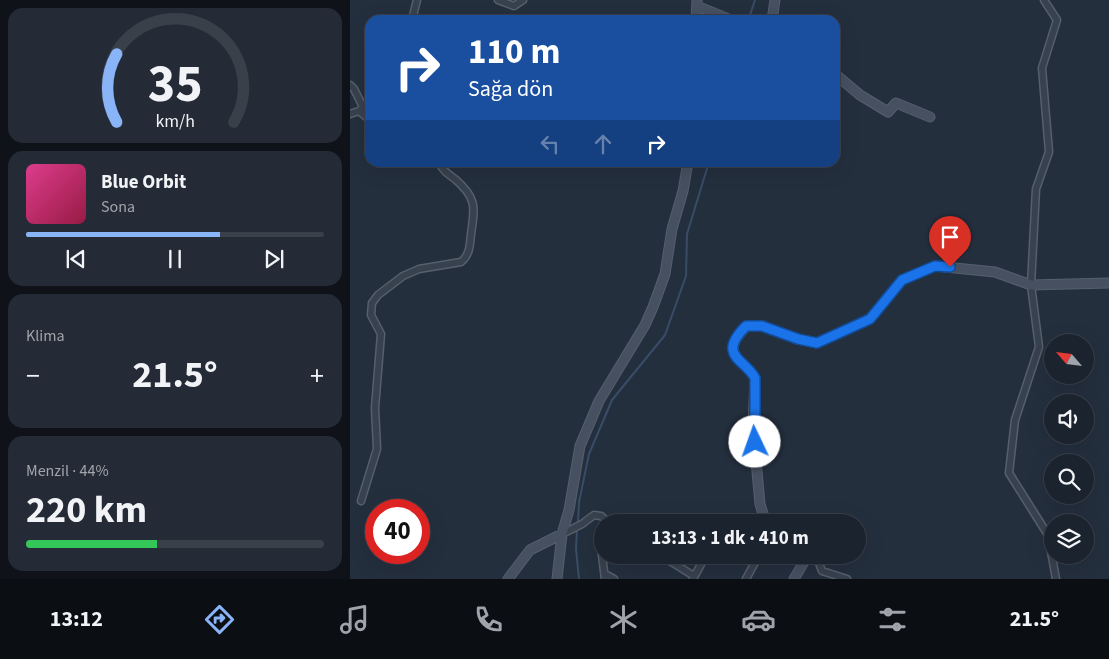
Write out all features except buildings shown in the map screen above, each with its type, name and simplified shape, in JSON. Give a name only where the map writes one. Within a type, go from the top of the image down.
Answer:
[{"type":"street","points":[[413,15],[416,0]]},
{"type":"street","points":[[498,0],[514,6],[523,0]]},
{"type":"street","points":[[773,15],[775,0]]},
{"type":"street","points":[[1044,0],[1057,20],[1042,68],[1049,152],[1036,189],[1031,285],[1039,347],[1015,420],[1008,473],[1048,535],[1056,579]]},
{"type":"street","points":[[697,3],[721,15]]},
{"type":"street","points":[[840,78],[860,95],[888,112],[896,103],[930,117]]},
{"type":"street","points":[[350,85],[354,88],[361,109],[365,114]]},
{"type":"street","points":[[350,114],[365,105]]},
{"type":"street","points":[[361,500],[377,449],[375,408],[381,334],[371,315],[372,303],[378,294],[403,276],[419,269],[461,262],[470,248],[474,208],[473,199],[464,186],[447,173],[443,167]]},
{"type":"street","points":[[557,579],[562,534],[569,510],[580,446],[599,402],[645,325],[665,274],[672,229],[684,191],[687,167]]},
{"type":"street","points":[[763,514],[760,504],[753,428],[755,378],[752,372],[736,359],[734,353],[737,338],[746,326],[762,326],[798,339],[817,343],[870,319],[902,280],[935,266],[996,272],[1031,285],[1109,283]]},
{"type":"street","points":[[508,579],[530,550],[582,524],[594,515]]},
{"type":"street","points":[[673,564],[694,578],[701,564]]},
{"type":"street","points":[[746,579],[754,564]]},
{"type":"street","points":[[794,579],[803,564]]},
{"type":"street","points":[[819,564],[822,571],[847,579]]},
{"type":"street","points":[[605,576],[614,579]]},
{"type":"waterway","points":[[750,15],[755,0]]},
{"type":"waterway","points":[[578,523],[579,502],[589,454],[612,400],[665,335],[686,276],[687,234],[707,167]]},
{"type":"waterway","points":[[577,528],[576,549],[579,579]]},
{"type":"route","points":[[755,442],[753,428],[755,378],[752,372],[741,365],[734,353],[737,338],[746,326],[752,324],[762,326],[785,335],[817,343],[870,319],[902,280],[935,266],[950,267]]}]
